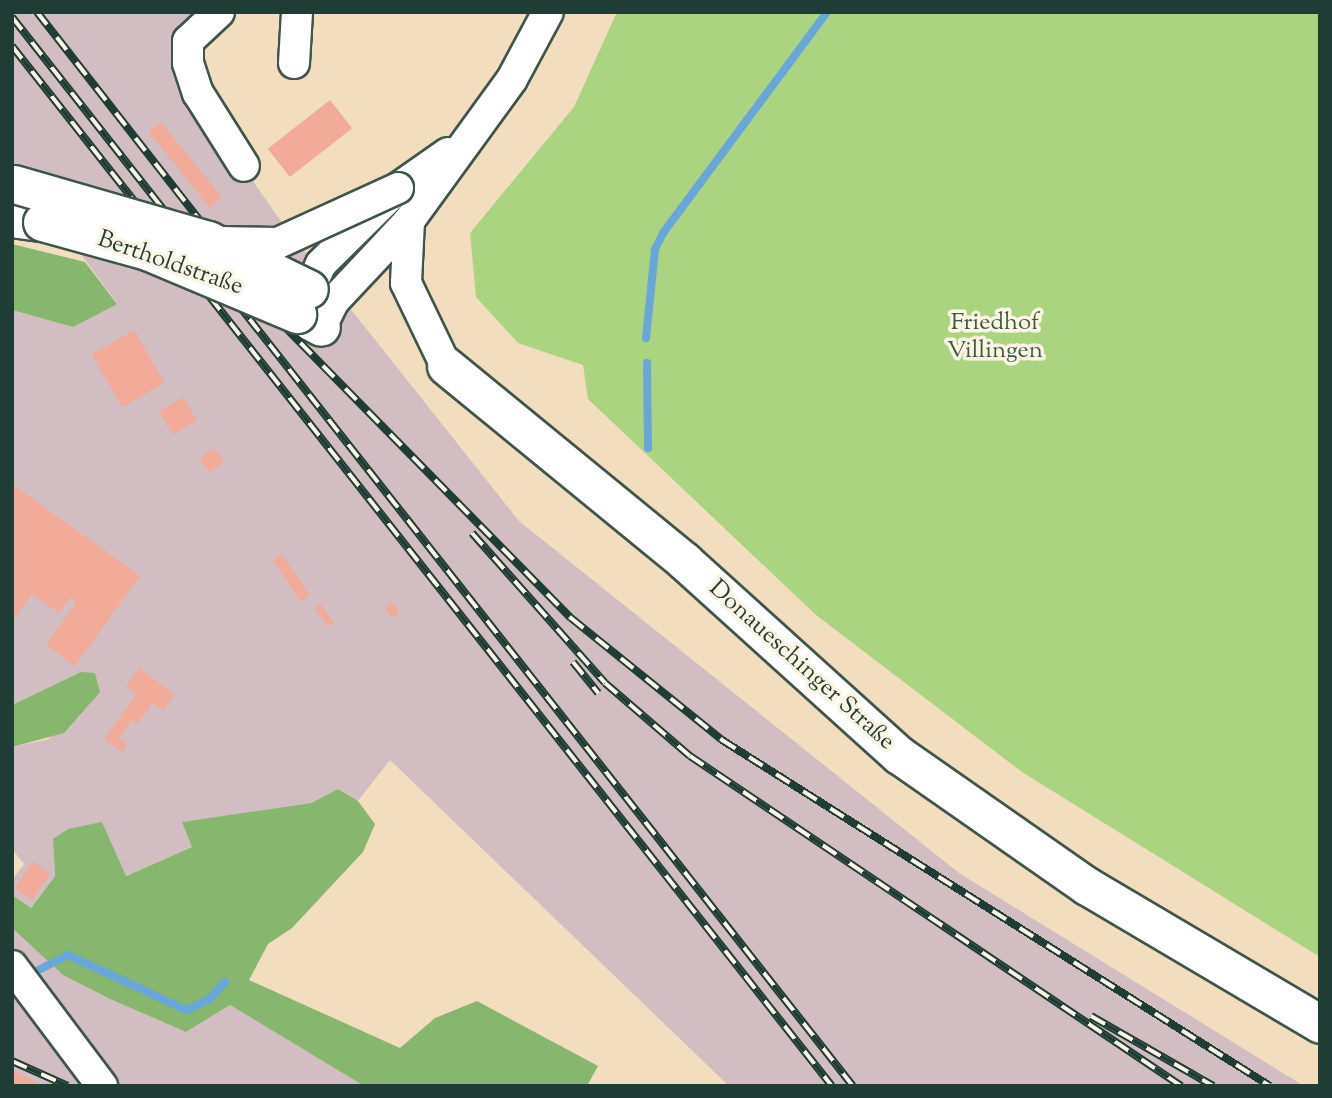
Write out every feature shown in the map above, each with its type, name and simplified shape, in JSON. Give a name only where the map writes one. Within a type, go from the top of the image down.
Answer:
[{"type":"main road","name":"Bertholdstraße","points":[[20,202],[208,240],[309,310]]},
{"type":"main road","name":"Bertholdstraße","points":[[20,202],[309,310]]},
{"type":"main road","name":"Donaueschinger Straße","points":[[446,366],[684,561],[785,658],[899,755],[1007,832],[1320,1024]]},
{"type":"street","points":[[219,12],[188,41],[188,63],[198,93],[244,166]]},
{"type":"street","points":[[294,63],[297,12]]},
{"type":"street","points":[[309,310],[333,302],[410,221],[512,79],[548,12]]},
{"type":"street","points":[[309,310],[321,264],[398,188],[465,141]]},
{"type":"street","points":[[208,240],[278,243],[398,188]]},
{"type":"street","points":[[410,221],[406,283],[446,366]]},
{"type":"street","points":[[19,975],[102,1086]]},
{"type":"shaded area","points":[[12,12],[214,12],[172,65],[280,220],[519,521],[959,873],[1304,1086],[729,1086],[390,760],[358,801],[338,789],[311,803],[183,822],[192,847],[125,876],[102,822],[53,839],[55,876],[31,908],[12,895],[12,880],[24,864],[12,849],[12,747],[49,739],[81,672],[12,705],[12,310],[73,327],[117,303],[12,162]]},
{"type":"shaded area","points":[[12,928],[63,975],[110,999],[186,1032],[230,1005],[364,1086],[12,1086]]},
{"type":"green space","name":"Friedhof Villingen","points":[[617,12],[1320,12],[1320,957],[1022,772],[816,615],[588,399],[583,365],[518,343],[476,297],[470,233],[574,107]]},
{"type":"green space","points":[[12,244],[85,262],[117,304],[73,327],[12,310]]},
{"type":"green space","points":[[81,672],[95,673],[100,692],[64,733],[12,747],[12,705]]},
{"type":"green space","points":[[338,789],[358,801],[375,824],[363,852],[292,928],[268,944],[249,980],[400,1048],[435,1018],[477,1001],[598,1066],[587,1086],[364,1086],[230,1005],[186,1032],[110,999],[63,975],[12,928],[12,895],[31,908],[55,876],[53,839],[68,829],[102,822],[126,876],[192,847],[182,822],[311,803]]},
{"type":"building","points":[[330,100],[352,128],[290,177],[268,149]]},
{"type":"building","points":[[161,122],[222,197],[210,207],[149,132]]},
{"type":"building","points":[[134,330],[165,383],[122,407],[92,354]]},
{"type":"building","points":[[183,397],[197,420],[173,435],[159,411]]},
{"type":"building","points":[[214,448],[224,462],[209,472],[199,459]]},
{"type":"building","points":[[12,484],[140,576],[75,666],[46,645],[76,603],[70,598],[59,613],[32,594],[12,621]]},
{"type":"building","points":[[282,554],[310,595],[301,602],[273,560]]},
{"type":"building","points":[[391,602],[400,612],[393,618],[384,608]]},
{"type":"building","points":[[320,603],[334,623],[328,627],[314,607]]},
{"type":"building","points":[[139,668],[174,694],[164,710],[152,704],[137,724],[131,720],[119,738],[127,744],[122,752],[104,739],[137,693],[126,687]]},
{"type":"building","points":[[33,862],[50,874],[32,900],[15,888]]},
{"type":"building","points":[[12,1070],[45,1086],[12,1086]]},
{"type":"waterway","points":[[646,338],[655,249],[663,233],[827,12]]},
{"type":"waterway","points":[[647,363],[648,448]]},
{"type":"waterway","points":[[27,976],[68,955],[186,1010],[210,999],[225,982]]},
{"type":"railway","points":[[37,12],[278,320],[571,618],[722,740],[1270,1086]]},
{"type":"railway","points":[[12,17],[853,1086]]},
{"type":"railway","points":[[12,46],[832,1086]]},
{"type":"railway","points":[[472,533],[605,683],[690,756],[1181,1086]]},
{"type":"railway","points":[[573,662],[598,693]]},
{"type":"railway","points":[[1091,1016],[1213,1086]]},
{"type":"railway","points":[[12,1061],[68,1086]]}]
